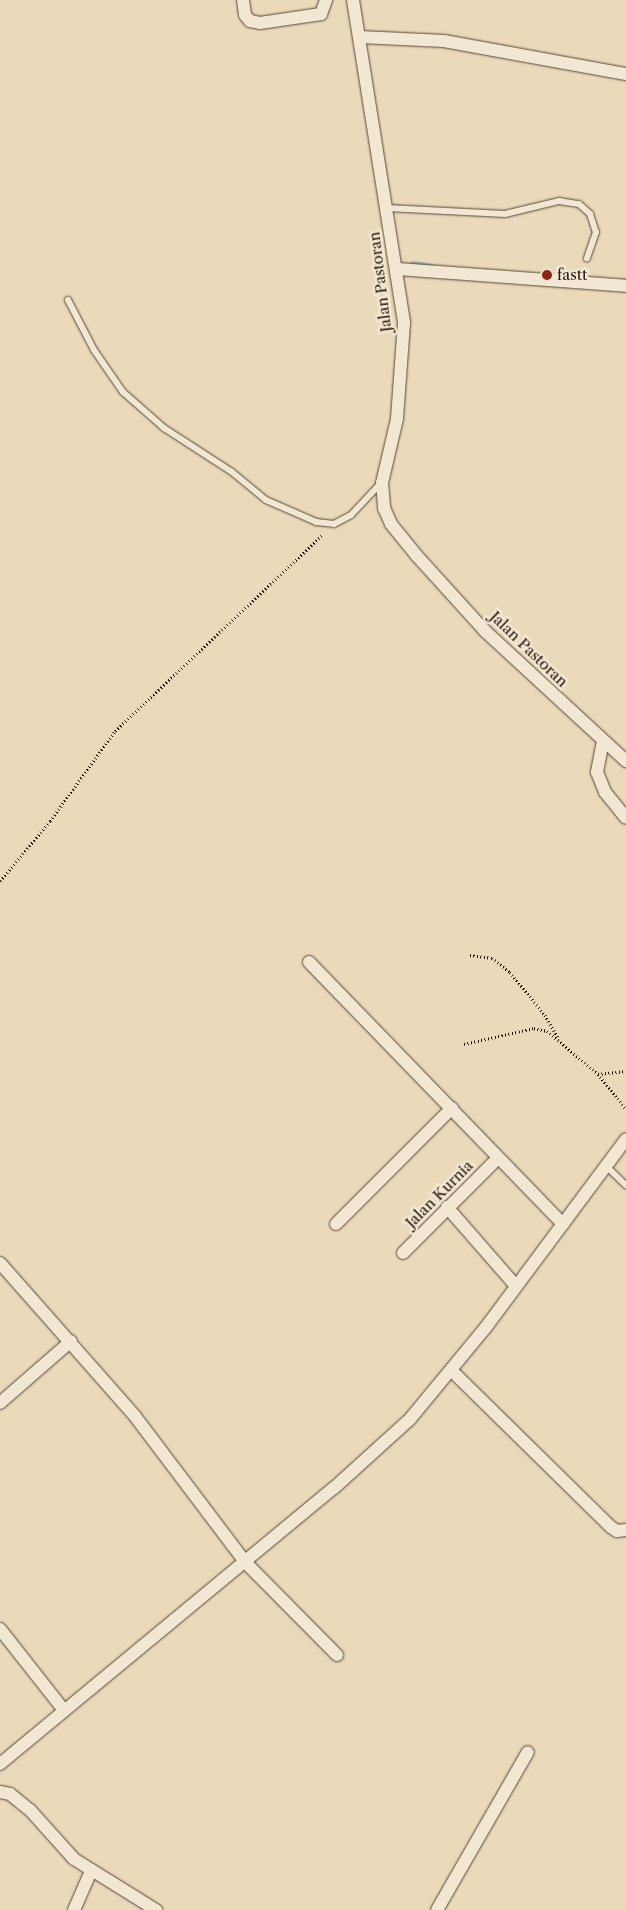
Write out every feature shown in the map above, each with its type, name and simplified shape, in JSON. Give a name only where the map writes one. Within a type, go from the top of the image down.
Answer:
[{"type":"street","points":[[243,0],[245,15],[250,21],[260,23],[321,14],[326,0]]},
{"type":"street","name":"Jalan Pastoran","points":[[353,0],[397,269],[404,323],[402,379],[397,419],[382,482],[384,508],[391,524],[417,556],[492,638],[626,762]]},
{"type":"street","points":[[360,37],[444,41],[626,74]]},
{"type":"street","points":[[397,269],[626,286]]},
{"type":"street","points":[[603,741],[597,772],[605,792],[626,818]]},
{"type":"street","points":[[309,962],[563,1224]]},
{"type":"street","points":[[336,1224],[452,1108]]},
{"type":"street","points":[[0,1764],[64,1709],[245,1562],[410,1419],[451,1370],[516,1286],[626,1139]]},
{"type":"street","name":"Jalan Kurnia","points":[[403,1253],[498,1158]]},
{"type":"street","points":[[447,1207],[516,1286]]},
{"type":"street","points":[[0,1263],[72,1341],[134,1415],[245,1562],[336,1655]]},
{"type":"street","points":[[0,1403],[72,1341]]},
{"type":"street","points":[[451,1370],[611,1527],[617,1531],[626,1530]]},
{"type":"street","points":[[0,1629],[64,1709]]},
{"type":"street","points":[[438,1910],[528,1752]]},
{"type":"street","points":[[0,1792],[10,1794],[30,1810],[74,1859],[91,1872],[156,1910]]},
{"type":"street","points":[[74,1910],[91,1872]]},
{"type":"lane","points":[[387,208],[505,214],[559,201],[579,204],[590,214],[596,232],[587,258]]},
{"type":"lane","points":[[68,300],[94,350],[123,392],[164,428],[232,472],[266,500],[316,522],[334,524],[351,515],[382,482]]},
{"type":"lane","points":[[606,1166],[626,1185]]},
{"type":"path","points":[[0,881],[50,821],[115,731],[334,524]]},
{"type":"path","points":[[470,955],[492,958],[510,972],[545,1015],[559,1040]]},
{"type":"path","points":[[464,1044],[534,1028],[547,1031],[598,1074],[626,1109]]},
{"type":"path","points":[[598,1074],[626,1071]]},
{"type":"waterway","points":[[413,263],[432,266]]},
{"type":"place","name":"fastt","points":[[547,275]]}]
